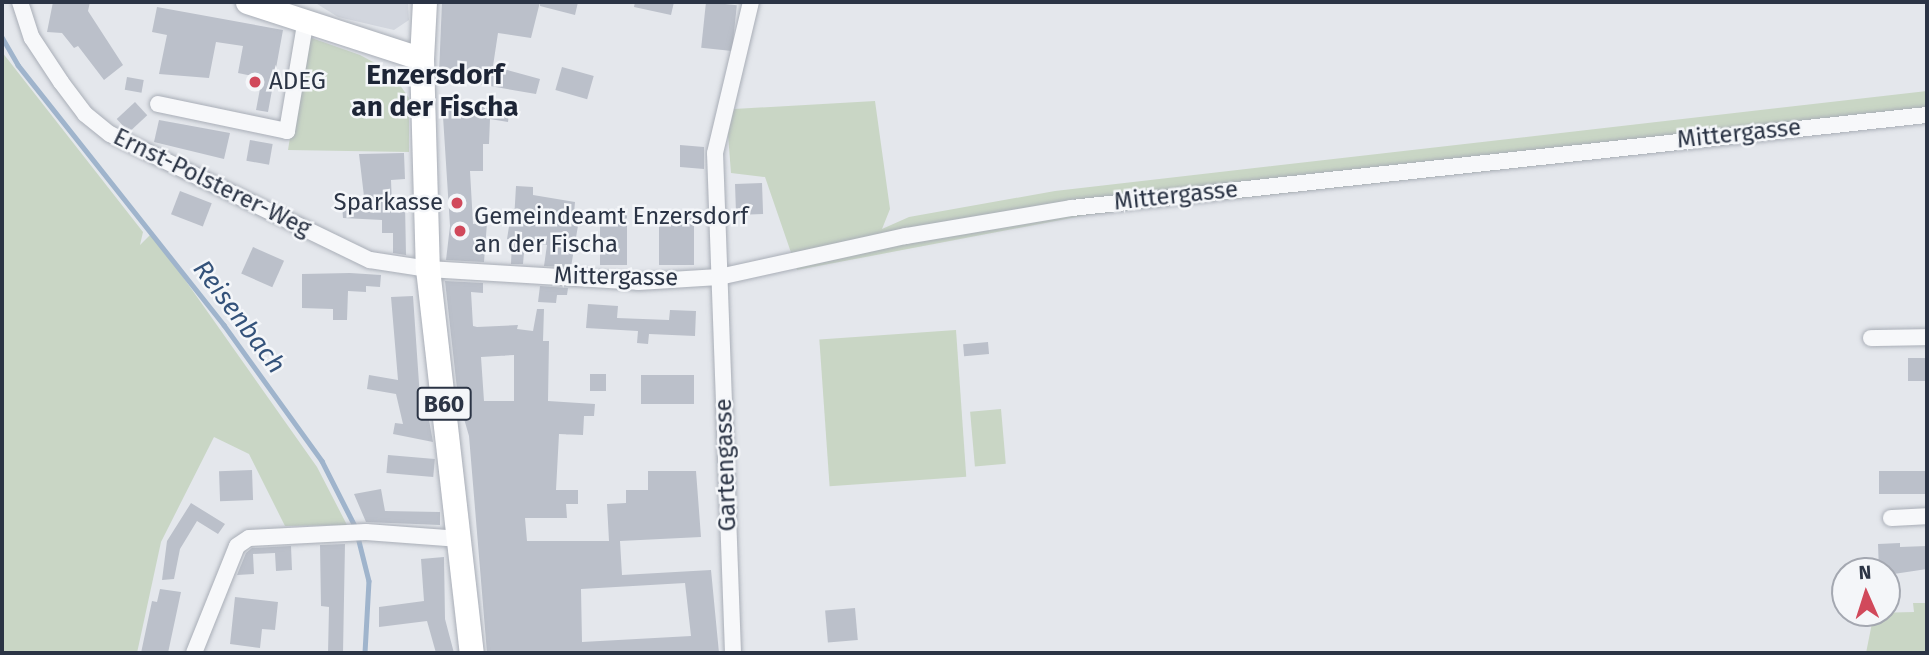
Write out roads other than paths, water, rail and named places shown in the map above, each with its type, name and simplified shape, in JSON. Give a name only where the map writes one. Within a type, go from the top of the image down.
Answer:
[{"type":"main road","name":"B60","points":[[425,2],[422,59],[428,269],[472,653]]},
{"type":"street","name":"Ernst-Polsterer-Weg","points":[[20,2],[32,38],[61,82],[85,114],[110,134],[370,260],[428,269]]},
{"type":"street","points":[[247,2],[306,19],[422,59]]},
{"type":"street","name":"Gartengasse","points":[[733,653],[715,153],[751,2]]},
{"type":"street","points":[[158,104],[287,131],[306,19]]},
{"type":"street","name":"Mittergasse","points":[[428,269],[638,282],[719,277],[906,236],[1072,208],[1927,115]]},
{"type":"street","points":[[1871,338],[1927,337]]},
{"type":"street","points":[[1891,518],[1927,516]]},
{"type":"street","points":[[194,653],[237,546],[249,538],[366,532],[460,539]]},
{"type":"waterway","name":"Reisenbach","points":[[2,37],[18,65],[224,325],[322,461],[356,528]]},
{"type":"waterway","name":"Reisenbach","points":[[358,537],[369,581],[365,653]]},
{"type":"place","name":"ADEG","points":[[255,82]]},
{"type":"place","name":"Sparkasse","points":[[457,203]]},
{"type":"place","name":"Gemeindeamt Enzersdorf an der Fischa","points":[[460,231]]},
{"type":"district","name":"Enzersdorf an der Fischa","points":[[435,91]]}]
